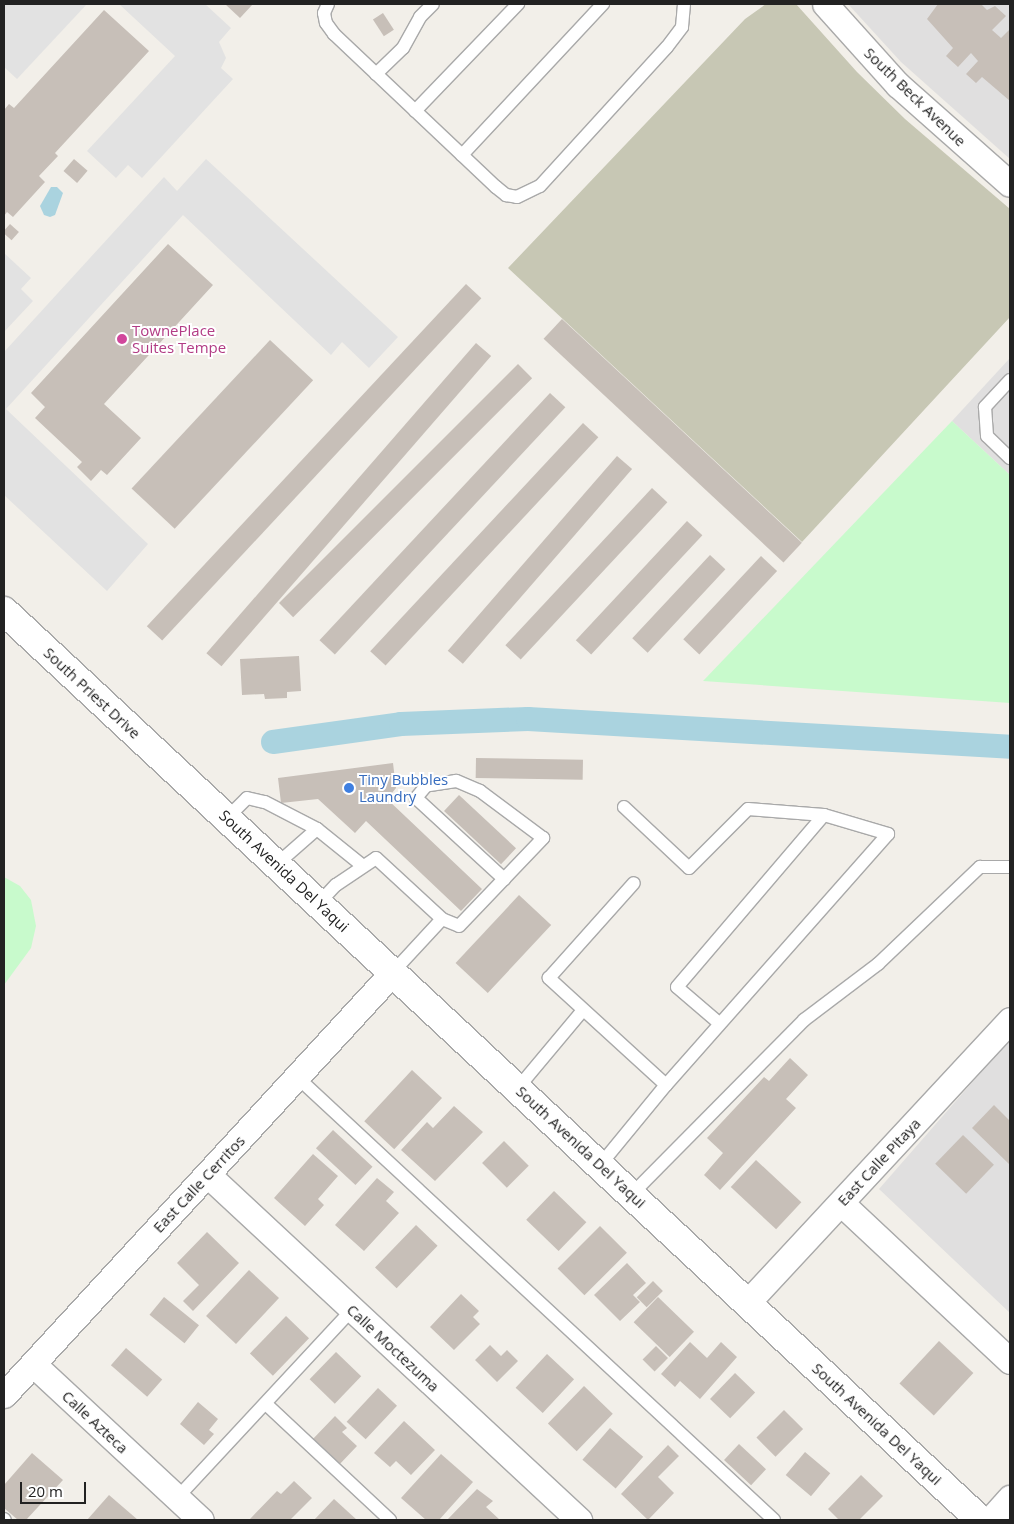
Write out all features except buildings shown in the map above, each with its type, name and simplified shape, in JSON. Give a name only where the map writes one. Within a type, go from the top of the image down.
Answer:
[{"type":"street","name":"South Beck Avenue","points":[[825,4],[898,85],[1010,184]]},
{"type":"street","name":"South Priest Drive","points":[[4,612],[180,775]]},
{"type":"street","name":"South Avenida Del Yaqui","points":[[180,775],[601,1164],[980,1520]]},
{"type":"street","name":"East Calle Cerritos","points":[[4,1395],[393,972]]},
{"type":"street","name":"East Calle Pitaya","points":[[747,1303],[1010,1020]]},
{"type":"street","name":"Calle Moctezuma","points":[[208,1175],[579,1520]]},
{"type":"street","points":[[841,1203],[1010,1361]]},
{"type":"street","name":"Calle Azteca","points":[[33,1364],[201,1520]]},
{"type":"street","points":[[990,1520],[1010,1498]]},
{"type":"lane","points":[[328,4],[324,13],[326,23],[376,74],[506,195],[526,195],[540,186],[667,47],[682,26],[684,4]]},
{"type":"lane","points":[[376,74],[403,48],[420,17],[433,4]]},
{"type":"lane","points":[[415,111],[518,4]]},
{"type":"lane","points":[[462,155],[603,4]]},
{"type":"lane","points":[[1010,380],[985,407],[987,436],[1010,458]]},
{"type":"lane","points":[[319,903],[336,885],[376,858],[442,919],[459,926],[543,838],[480,791],[456,781],[426,786],[416,798],[504,878]]},
{"type":"lane","points":[[226,818],[247,798],[265,802],[317,829],[363,866]]},
{"type":"lane","points":[[601,1164],[666,1085],[888,834],[824,815],[748,809],[689,868],[624,807]]},
{"type":"lane","points":[[720,1023],[677,987],[824,815]]},
{"type":"lane","points":[[277,864],[317,829]]},
{"type":"lane","points":[[632,1194],[804,1020],[878,964],[980,867],[1010,867]]},
{"type":"lane","points":[[634,883],[549,978],[666,1085]]},
{"type":"lane","points":[[393,972],[442,919]]},
{"type":"lane","points":[[517,1088],[583,1010]]},
{"type":"lane","points":[[297,1077],[774,1520]]},
{"type":"lane","points":[[177,1498],[352,1310]]},
{"type":"lane","points":[[266,1404],[390,1520]]},
{"type":"shaded area","points":[[5,4],[87,4],[17,79],[4,67]]},
{"type":"shaded area","points":[[119,4],[205,4],[231,28],[219,42],[226,58],[221,68],[233,79],[142,178],[128,165],[116,178],[87,151],[175,56]]},
{"type":"shaded area","points":[[766,4],[796,4],[857,72],[905,119],[1010,209],[1010,317],[802,542],[508,268],[745,19]]},
{"type":"shaded area","points":[[848,4],[1010,4],[1010,159],[901,62]]},
{"type":"shaded area","points":[[206,159],[398,337],[369,368],[342,342],[331,355],[183,215],[6,409],[148,544],[107,591],[4,495],[4,352],[164,177],[177,191]]},
{"type":"shaded area","points":[[4,253],[31,278],[21,289],[33,301],[4,332]]},
{"type":"shaded area","points":[[1010,358],[1010,475],[952,421]]},
{"type":"shaded area","points":[[1010,1039],[1010,1313],[879,1189]]},
{"type":"green space","points":[[952,421],[1010,475],[1010,703],[703,681]]},
{"type":"green space","points":[[4,877],[20,886],[31,900],[36,926],[31,948],[4,985]]},
{"type":"water","points":[[51,187],[57,187],[63,193],[55,215],[50,217],[44,215],[40,206]]},
{"type":"waterway","points":[[273,742],[401,724],[528,719],[1010,747]]},
{"type":"place","name":"TownePlace Suites Tempe","points":[[122,339]]},
{"type":"place","name":"Tiny Bubbles Laundry","points":[[349,788]]}]
